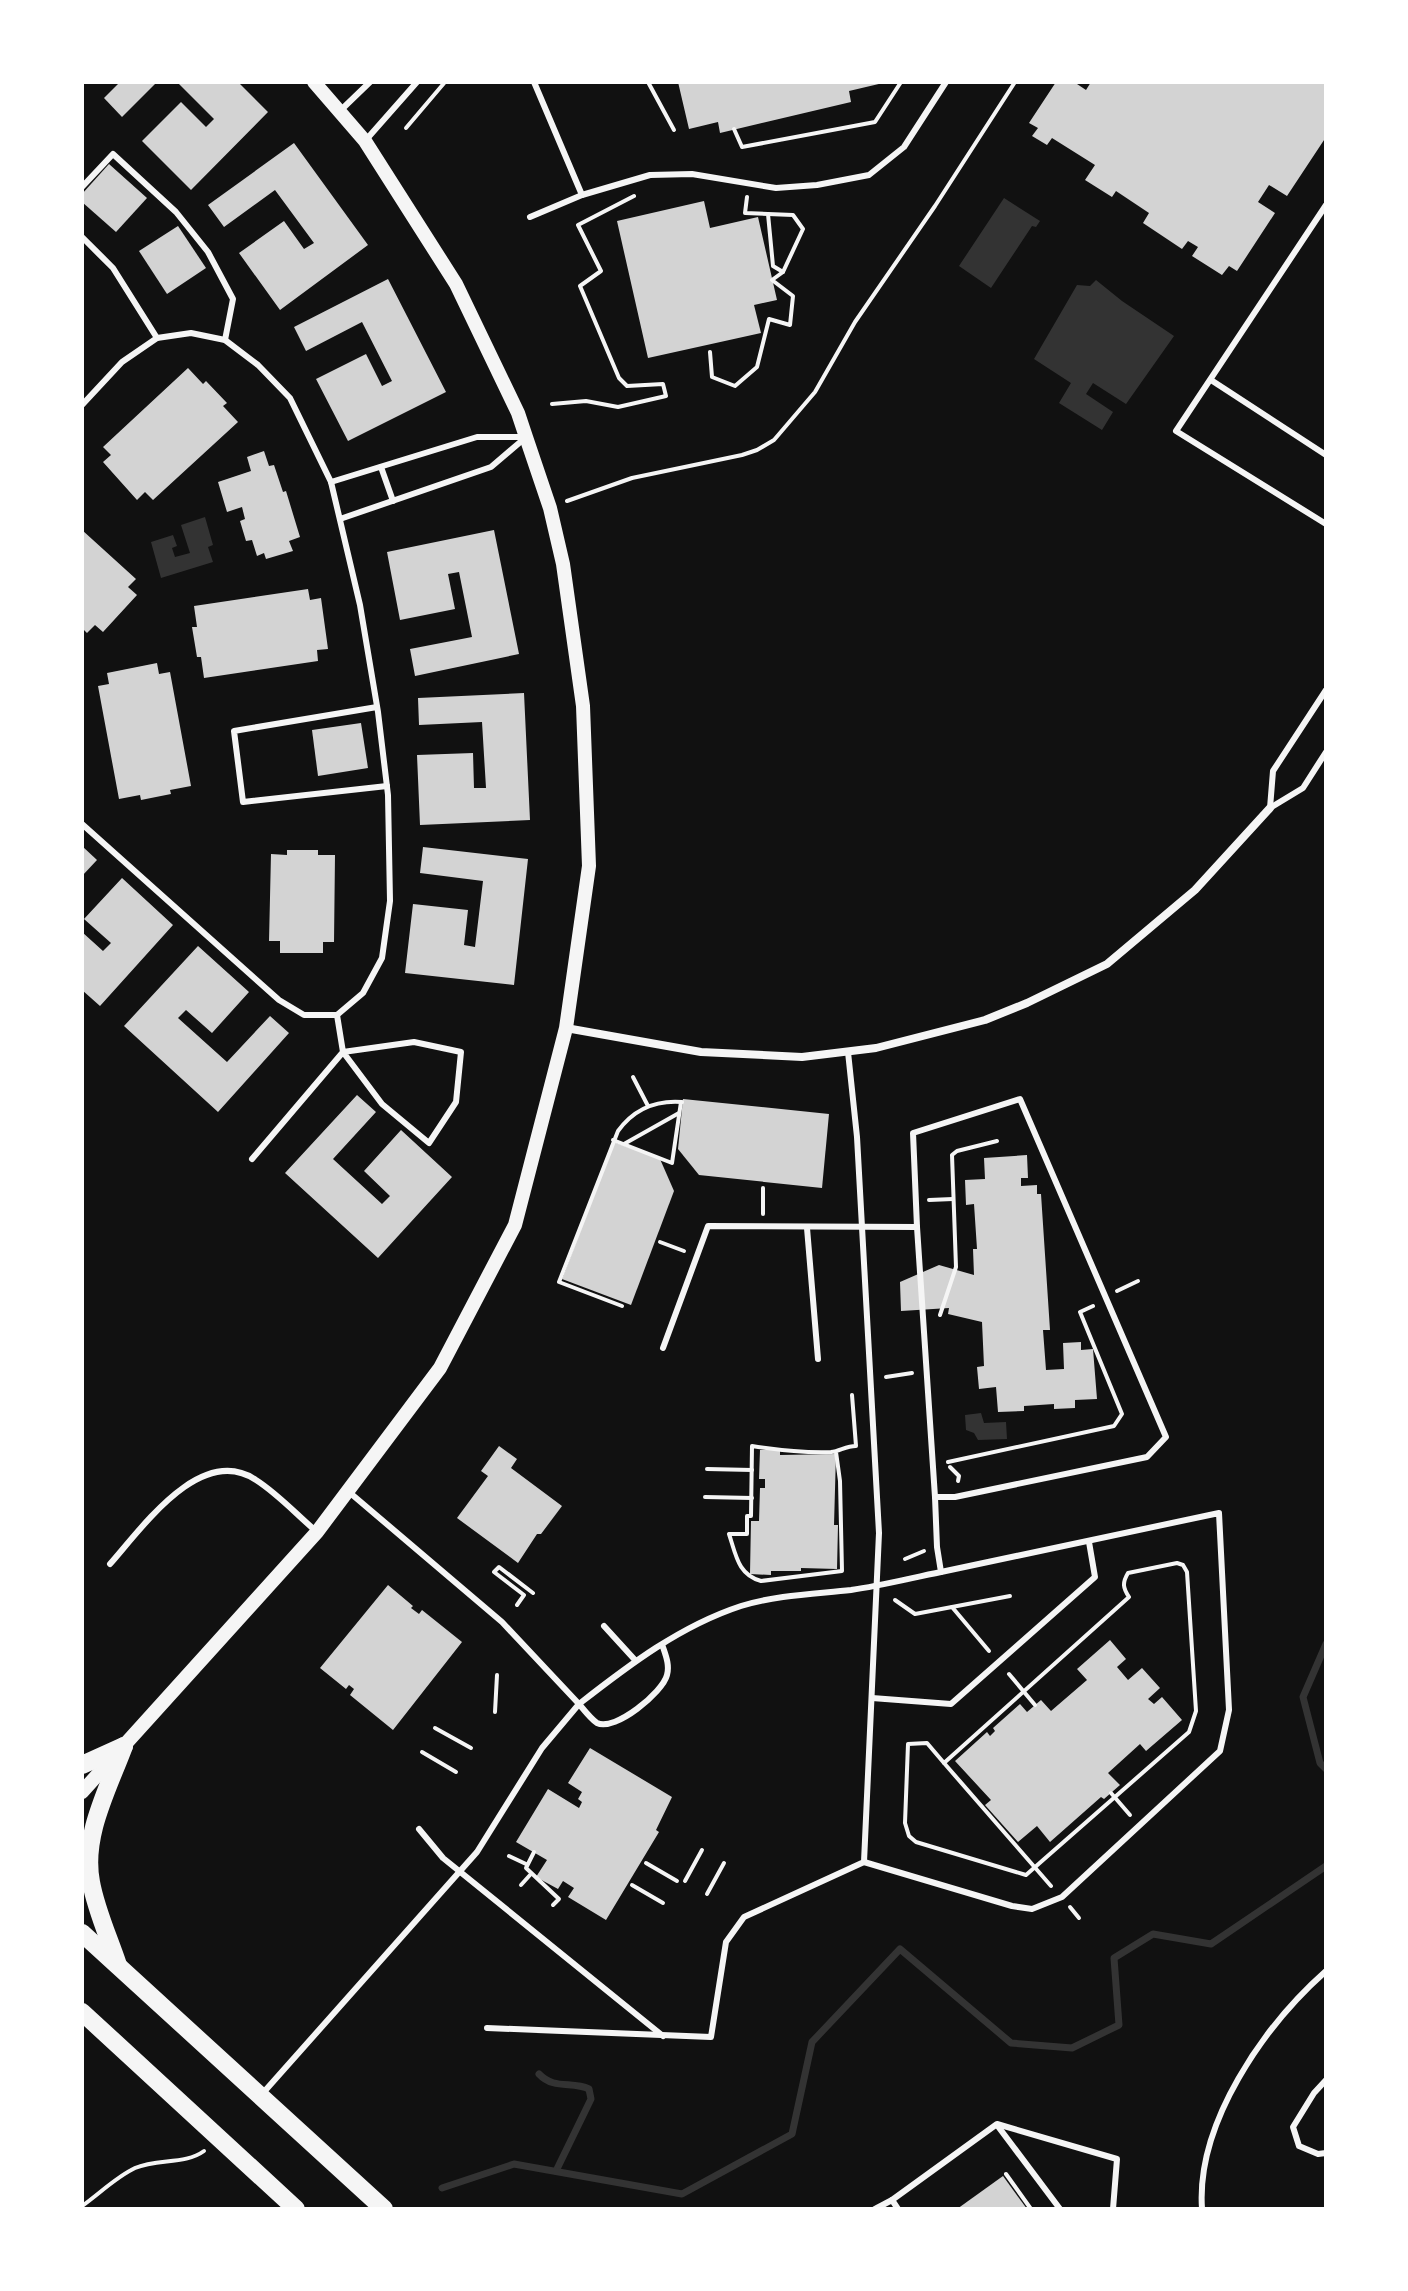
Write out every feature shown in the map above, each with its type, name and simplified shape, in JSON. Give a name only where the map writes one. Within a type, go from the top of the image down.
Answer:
[{"type":"main road","points":[[82,1765],[124,1746]]},
{"type":"main road","points":[[118,1965],[91,1885],[89,1865],[91,1834],[124,1746]]},
{"type":"main road","points":[[82,1933],[384,2209]]},
{"type":"main road","points":[[82,2012],[296,2209]]},
{"type":"street","points":[[82,1792],[317,1532],[440,1368],[515,1225],[566,1028],[589,866],[583,706],[563,564],[550,508],[518,413],[456,284],[365,141],[314,82]]},
{"type":"street","points":[[566,1028],[653,1045],[726,1054],[802,1057],[848,1052],[946,1031],[1003,1014],[1107,964],[1195,890],[1270,808]]},
{"type":"lane","points":[[340,111],[370,82]]},
{"type":"lane","points":[[365,141],[417,82]]},
{"type":"lane","points":[[534,82],[582,195]]},
{"type":"lane","points":[[530,217],[582,195],[650,175],[692,174],[776,188],[817,185],[869,175],[904,147],[946,82]]},
{"type":"lane","points":[[82,187],[113,154],[176,212],[208,252],[233,299],[225,340]]},
{"type":"lane","points":[[1326,205],[1176,431],[1326,524]]},
{"type":"lane","points":[[82,237],[113,268],[157,338]]},
{"type":"lane","points":[[82,405],[122,362],[157,338],[191,333],[225,340],[258,365],[290,398],[331,482],[360,605],[377,707],[387,786],[390,901],[382,958],[363,993],[337,1015],[304,1015],[279,1000],[82,824]]},
{"type":"lane","points":[[1211,380],[1326,455]]},
{"type":"lane","points":[[331,482],[477,437],[526,437]]},
{"type":"lane","points":[[340,519],[491,467],[526,437]]},
{"type":"lane","points":[[381,467],[393,501]]},
{"type":"lane","points":[[1270,808],[1273,771],[1326,690]]},
{"type":"lane","points":[[377,707],[234,731],[243,802],[387,786]]},
{"type":"lane","points":[[1270,808],[1303,788],[1326,752]]},
{"type":"lane","points":[[252,1159],[343,1052],[414,1042],[461,1052],[456,1102],[429,1143],[382,1104],[343,1052],[337,1015]]},
{"type":"lane","points":[[848,1052],[857,1137],[876,1459],[878,1583],[864,1862]]},
{"type":"lane","points":[[935,1497],[955,1497],[1147,1457],[1166,1437],[1020,1099],[913,1133],[937,1547],[941,1572]]},
{"type":"lane","points":[[663,1348],[708,1226],[917,1227]]},
{"type":"lane","points":[[807,1228],[818,1359]]},
{"type":"lane","points":[[110,1564],[184,1484],[220,1469],[254,1478],[317,1532]]},
{"type":"lane","points":[[349,1492],[502,1622],[597,1723],[608,1725],[624,1720],[662,1688],[668,1675],[668,1661],[662,1644]]},
{"type":"lane","points":[[260,2096],[477,1852],[542,1748],[579,1704],[635,1660],[686,1630],[740,1607],[941,1572],[1219,1513],[1229,1710],[1220,1751],[1062,1897],[1032,1909],[1012,1906],[864,1862],[744,1917],[726,1942],[711,2037],[487,2028]]},
{"type":"lane","points":[[872,1698],[951,1704],[1095,1577],[1089,1542]]},
{"type":"lane","points":[[604,1626],[635,1660]]},
{"type":"lane","points":[[419,1829],[443,1858],[663,2036]]},
{"type":"lane","points":[[1202,2209],[1201,2194],[1209,2140],[1228,2098],[1281,2016],[1326,1971]]},
{"type":"lane","points":[[1326,2080],[1293,2127],[1299,2146],[1318,2154],[1326,2153]]},
{"type":"lane","points":[[875,2209],[997,2124]]},
{"type":"lane","points":[[997,2124],[1060,2209]]},
{"type":"lane","points":[[997,2124],[1117,2159],[1113,2209]]},
{"type":"lane","points":[[892,2200],[898,2209]]},
{"type":"path","points":[[406,128],[445,82]]},
{"type":"path","points":[[648,82],[674,130]]},
{"type":"path","points":[[734,129],[742,147],[875,122],[901,82]]},
{"type":"path","points":[[550,508],[632,478],[757,450],[774,440],[815,392],[855,322],[1015,82]]},
{"type":"path","points":[[552,404],[586,401],[618,407],[666,396],[663,384],[627,386],[619,378],[580,286],[601,271],[578,225],[631,200],[638,192]]},
{"type":"path","points":[[710,352],[712,377],[735,386],[757,367],[769,319],[790,325],[793,296],[772,280],[783,272],[803,229],[793,215],[745,213],[748,192]]},
{"type":"path","points":[[768,214],[773,266],[783,272]]},
{"type":"path","points":[[633,1077],[648,1106]]},
{"type":"path","points":[[613,1140],[672,1163],[682,1102],[658,1102],[625,1122],[613,1140],[559,1282],[622,1306]]},
{"type":"path","points":[[624,1144],[679,1113]]},
{"type":"path","points":[[939,1318],[956,1267],[952,1155],[997,1141]]},
{"type":"path","points":[[763,1188],[763,1227]]},
{"type":"path","points":[[929,1200],[953,1199]]},
{"type":"path","points":[[660,1242],[697,1256]]},
{"type":"path","points":[[948,1462],[1114,1426],[1122,1414],[1080,1312],[1138,1281]]},
{"type":"path","points":[[886,1377],[912,1373]]},
{"type":"path","points":[[836,1452],[840,1481],[842,1571],[761,1581],[750,1578],[744,1573],[729,1534],[747,1534],[747,1516],[751,1516],[752,1446],[785,1451],[836,1452],[843,1447],[856,1446],[852,1395]]},
{"type":"path","points":[[707,1469],[752,1470]]},
{"type":"path","points":[[705,1497],[752,1498]]},
{"type":"path","points":[[944,1763],[1129,1597],[1123,1581],[1128,1573],[1177,1563],[1183,1565],[1187,1572],[1196,1711],[1189,1732],[1113,1796],[1035,1869],[1026,1875],[916,1842],[909,1836],[905,1823],[908,1744],[927,1743],[944,1763],[1035,1869],[1079,1918]]},
{"type":"path","points":[[517,1605],[524,1595],[494,1572],[499,1567],[533,1593]]},
{"type":"path","points":[[895,1600],[915,1614],[1010,1596]]},
{"type":"path","points":[[952,1607],[989,1651]]},
{"type":"path","points":[[1009,1674],[1035,1705]]},
{"type":"path","points":[[495,1712],[497,1675]]},
{"type":"path","points":[[435,1728],[471,1748]]},
{"type":"path","points":[[422,1752],[456,1772]]},
{"type":"path","points":[[1113,1796],[1140,1826]]},
{"type":"path","points":[[685,1881],[702,1850]]},
{"type":"path","points":[[526,1864],[534,1852]]},
{"type":"path","points":[[509,1856],[526,1864],[531,1874],[559,1899],[553,1905]]},
{"type":"path","points":[[646,1863],[677,1881]]},
{"type":"path","points":[[707,1894],[724,1863]]},
{"type":"path","points":[[521,1885],[531,1874]]},
{"type":"path","points":[[632,1885],[663,1903]]},
{"type":"path","points":[[82,2206],[133,2169],[153,2162],[195,2157],[220,2139]]},
{"type":"path","points":[[1006,2174],[1031,2209]]},
{"type":"shaded area","points":[[1004,198],[1040,221],[1036,227],[1032,226],[991,288],[959,266]]},
{"type":"shaded area","points":[[1096,280],[1174,336],[1126,404],[1093,383],[1086,394],[1113,412],[1102,430],[1059,403],[1071,383],[1034,359],[1077,285],[1090,286]]},
{"type":"shaded area","points":[[205,517],[213,545],[208,547],[213,562],[161,578],[151,542],[173,535],[177,546],[172,548],[175,557],[190,553],[181,525]]},
{"type":"shaded area","points":[[981,1413],[984,1423],[1006,1422],[1007,1439],[978,1440],[974,1433],[966,1430],[965,1415]]},
{"type":"building","points":[[120,82],[157,82],[122,117],[104,98]]},
{"type":"building","points":[[177,82],[238,82],[268,112],[191,190],[142,141],[181,102],[206,127],[214,119]]},
{"type":"building","points":[[678,82],[883,83],[849,91],[851,102],[720,133],[718,122],[689,129]]},
{"type":"building","points":[[1056,82],[1074,82],[1086,90],[1091,82],[1326,82],[1326,137],[1287,196],[1269,185],[1258,202],[1275,213],[1237,271],[1229,266],[1222,275],[1192,256],[1198,247],[1188,241],[1182,249],[1143,223],[1149,213],[1116,191],[1112,197],[1085,180],[1095,165],[1052,138],[1047,145],[1032,136],[1038,128],[1029,123]]},
{"type":"building","points":[[294,143],[368,245],[280,310],[239,253],[284,221],[304,249],[314,243],[275,190],[224,227],[208,205]]},
{"type":"building","points":[[109,164],[147,198],[116,232],[82,202],[82,194]]},
{"type":"building","points":[[704,201],[710,228],[758,217],[777,300],[754,305],[761,333],[648,358],[617,221]]},
{"type":"building","points":[[178,226],[206,268],[167,294],[139,251]]},
{"type":"building","points":[[388,279],[446,392],[348,441],[316,379],[366,354],[382,386],[392,381],[362,322],[306,351],[294,327]]},
{"type":"building","points":[[188,368],[227,403],[223,406],[238,422],[153,500],[145,492],[137,500],[103,462],[111,455],[103,447]]},
{"type":"building","points":[[264,451],[269,466],[274,465],[283,492],[286,491],[300,537],[289,541],[293,551],[266,559],[264,553],[257,556],[252,540],[246,541],[240,521],[245,519],[242,507],[227,512],[218,482],[251,471],[247,457]]},
{"type":"building","points":[[82,530],[136,579],[128,587],[137,595],[103,632],[95,625],[87,633],[82,628]]},
{"type":"building","points":[[494,530],[519,654],[415,676],[410,649],[472,637],[459,572],[448,574],[455,609],[400,620],[387,552]]},
{"type":"building","points":[[308,589],[310,600],[321,598],[328,649],[317,650],[318,661],[204,678],[192,627],[197,627],[194,606]]},
{"type":"building","points":[[157,663],[159,674],[170,672],[191,786],[141,800],[140,795],[119,799],[98,686],[109,684],[107,673]]},
{"type":"building","points":[[524,693],[530,820],[420,825],[417,755],[473,753],[474,788],[486,788],[482,722],[419,725],[418,698]]},
{"type":"building","points":[[361,723],[368,768],[318,776],[312,730]]},
{"type":"building","points":[[82,846],[97,860],[82,876]]},
{"type":"building","points":[[423,847],[528,859],[514,985],[405,973],[413,904],[468,910],[464,945],[475,947],[483,881],[420,873]]},
{"type":"building","points":[[287,850],[318,850],[318,855],[335,855],[334,942],[323,942],[323,953],[280,953],[280,941],[269,941],[271,854],[287,855]]},
{"type":"building","points":[[122,878],[173,925],[100,1006],[82,990],[82,932],[103,951],[111,943],[84,919]]},
{"type":"building","points":[[198,946],[249,992],[212,1033],[186,1010],[178,1018],[227,1062],[270,1016],[289,1033],[218,1112],[124,1026]]},
{"type":"building","points":[[357,1095],[376,1112],[333,1159],[382,1204],[390,1196],[364,1171],[401,1130],[452,1177],[378,1258],[285,1173]]},
{"type":"building","points":[[683,1099],[829,1114],[822,1188],[699,1175],[678,1149]]},
{"type":"building","points":[[614,1142],[660,1159],[674,1191],[631,1305],[562,1279]]},
{"type":"building","points":[[1027,1155],[1028,1178],[1021,1178],[1021,1186],[1037,1185],[1037,1194],[1041,1194],[1050,1330],[1043,1330],[1046,1370],[1064,1369],[1063,1343],[1081,1342],[1081,1350],[1093,1349],[1097,1399],[1075,1400],[1075,1408],[1054,1409],[1054,1404],[1024,1406],[1024,1411],[998,1412],[996,1387],[979,1389],[977,1367],[984,1366],[982,1322],[948,1314],[949,1308],[901,1311],[900,1282],[939,1265],[974,1275],[973,1249],[977,1249],[974,1204],[966,1205],[965,1180],[985,1179],[984,1158]]},
{"type":"building","points":[[499,1446],[517,1459],[511,1468],[562,1506],[541,1534],[537,1534],[518,1563],[457,1518],[488,1476],[481,1471]]},
{"type":"building","points":[[760,1450],[780,1450],[780,1455],[836,1454],[834,1525],[838,1525],[837,1569],[801,1568],[801,1571],[771,1571],[771,1575],[750,1574],[751,1521],[759,1521],[760,1488],[765,1488],[765,1479],[759,1479]]},
{"type":"building","points":[[388,1585],[413,1606],[411,1608],[419,1614],[422,1610],[462,1642],[393,1730],[350,1695],[354,1689],[349,1685],[346,1689],[320,1668]]},
{"type":"building","points":[[1110,1640],[1126,1659],[1117,1667],[1128,1680],[1142,1668],[1160,1688],[1148,1699],[1154,1704],[1162,1697],[1182,1720],[1146,1751],[1140,1744],[1108,1773],[1120,1785],[1104,1799],[1101,1797],[1050,1842],[1037,1826],[1018,1842],[985,1805],[991,1800],[955,1761],[987,1732],[990,1736],[995,1731],[993,1728],[1020,1704],[1027,1712],[1041,1700],[1051,1711],[1087,1680],[1077,1669]]},
{"type":"building","points":[[590,1748],[672,1797],[656,1830],[659,1832],[606,1920],[568,1897],[574,1888],[563,1881],[558,1889],[536,1877],[547,1860],[516,1842],[548,1789],[579,1808],[582,1802],[578,1799],[582,1792],[568,1783]]},
{"type":"building","points":[[1003,2176],[1027,2209],[957,2209]]},
{"type":"waterway","points":[[1326,1644],[1303,1697],[1320,1763],[1326,1769]]},
{"type":"waterway","points":[[442,2188],[514,2164],[682,2194],[792,2134],[812,2042],[900,1949],[1011,2043],[1072,2048],[1119,2025],[1114,1958],[1153,1934],[1211,1944],[1326,1866]]},
{"type":"waterway","points":[[539,2074],[557,2084],[589,2089],[591,2099],[556,2171]]}]
